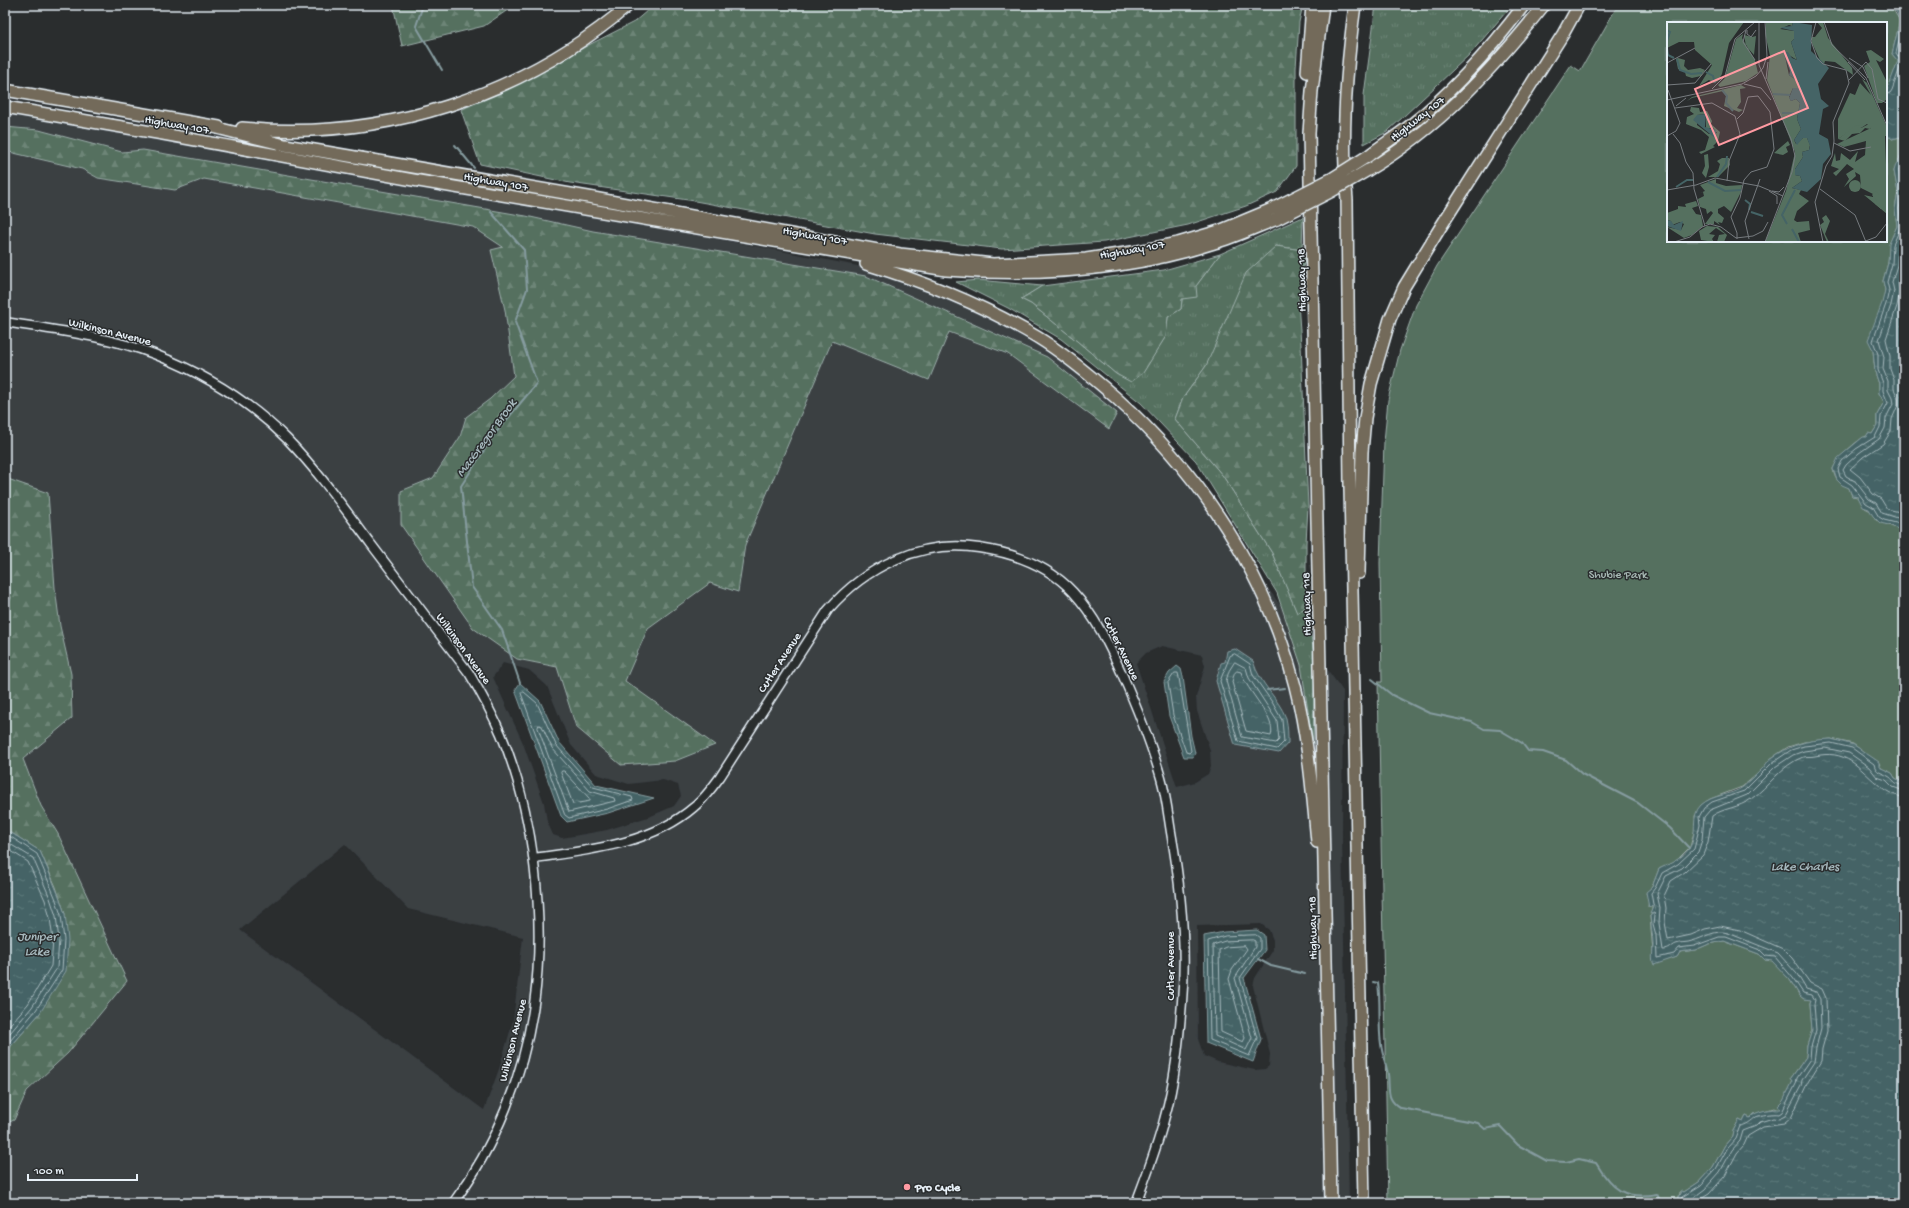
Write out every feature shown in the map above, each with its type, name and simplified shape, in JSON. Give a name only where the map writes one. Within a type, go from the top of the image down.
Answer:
[{"type":"highway","name":"Highway 107","points":[[5,90],[213,127],[281,131],[327,130],[370,125],[428,113],[480,95],[529,73],[586,39],[629,5]]},
{"type":"highway","points":[[1310,132],[1305,114],[1312,5]]},
{"type":"highway","name":"Highway 118","points":[[1323,5],[1312,91],[1310,132],[1331,1203]]},
{"type":"highway","points":[[1355,5],[1346,90],[1344,158],[1347,200],[1350,488],[1364,1203]]},
{"type":"highway","points":[[213,127],[284,145],[588,197],[900,254],[985,263],[1040,263],[1086,259],[1132,252],[1178,242],[1274,214],[1368,156],[1408,127],[1485,55],[1524,5]]},
{"type":"highway","name":"Highway 107","points":[[5,108],[171,136],[428,183],[946,270],[1037,274],[1126,265],[1171,255],[1214,243],[1274,214],[1332,191],[1368,170],[1417,137],[1452,107],[1486,74],[1544,5]]},
{"type":"highway","points":[[1354,694],[1362,452],[1365,418],[1380,351],[1390,319],[1404,287],[1563,34],[1579,5]]},
{"type":"highway","points":[[5,114],[60,118]]},
{"type":"highway","points":[[818,249],[892,272],[942,290],[997,315],[1038,338],[1071,361],[1132,412],[1165,446],[1208,499],[1248,566],[1264,601],[1283,649],[1294,684],[1304,727],[1311,770],[1320,878],[1320,913],[1327,1028]]},
{"type":"street","name":"Wilkinson Avenue","points":[[5,322],[110,341],[154,354],[188,369],[236,397],[286,439],[336,497],[469,673],[485,699],[502,734],[516,773],[526,809],[534,858],[538,956],[534,1004],[529,1029],[509,1098],[491,1141],[468,1182],[453,1203]]},
{"type":"street","name":"Cutler Avenue","points":[[534,858],[620,843],[653,833],[680,818],[695,807],[720,777],[828,610],[844,592],[867,574],[908,555],[946,547],[974,547],[995,550],[1020,557],[1039,565],[1073,591],[1096,621],[1111,650],[1136,706],[1161,778],[1178,871],[1184,949],[1182,1001],[1175,1062],[1165,1120],[1136,1203]]},
{"type":"shaded area","points":[[5,99],[924,279],[1099,377],[1210,509],[1343,691],[1342,837],[1349,1203],[5,1203],[5,1124],[14,1120],[27,1091],[68,1053],[127,981],[58,834],[41,806],[23,759],[72,718],[73,703],[71,674],[60,626],[55,588],[48,493],[5,478],[5,151],[82,169],[98,178],[175,190],[204,179],[474,227],[504,247],[491,251],[505,310],[514,376],[490,399],[466,417],[460,437],[433,478],[401,491],[517,659],[557,667],[576,727],[675,761],[715,745],[625,681],[648,628],[710,583],[738,592],[745,545],[832,341],[929,380],[949,332],[1008,354],[1109,428],[1047,357],[866,276],[593,231],[526,216],[143,150],[122,152],[39,130],[5,127]],"holes":[[[1162,646],[1202,655],[1205,666],[1196,697],[1197,711],[1210,750],[1211,766],[1208,774],[1195,782],[1177,787],[1136,663],[1146,653]],[[1235,649],[1253,661],[1257,673],[1275,700],[1221,663],[1225,662],[1229,651]],[[503,663],[529,670],[547,686],[571,745],[596,774],[629,784],[663,780],[678,785],[681,796],[674,806],[651,816],[607,830],[562,838],[553,835],[547,821],[544,803],[523,743],[493,677]],[[345,844],[408,909],[523,937],[513,1021],[499,1069],[484,1110],[240,930]],[[1261,924],[1269,930],[1273,940],[1273,950],[1255,978],[1253,986],[1270,1054],[1269,1066],[1265,1069],[1255,1070],[1218,1062],[1204,1056],[1198,1039],[1197,926]]]},
{"type":"green space","points":[[393,5],[515,5],[484,26],[402,46]]},
{"type":"green space","points":[[654,5],[1303,5],[1299,22],[1296,68],[1296,166],[1277,192],[1246,206],[1188,225],[1104,242],[1002,249],[875,234],[695,201],[570,183],[480,164],[461,110],[634,22]]},
{"type":"green space","points":[[1376,5],[1512,5],[1470,54],[1387,132],[1364,144],[1364,95]]},
{"type":"green space","name":"Shubie Park","points":[[1618,5],[1894,5],[1894,11],[1900,21],[1892,54],[1898,61],[1887,92],[1887,22],[1667,22],[1667,242],[1887,242],[1887,138],[1890,137],[1892,139],[1900,137],[1903,140],[1900,159],[1894,171],[1898,192],[1895,209],[1897,226],[1890,242],[1888,263],[1883,281],[1885,290],[1883,303],[1869,339],[1873,350],[1875,372],[1879,384],[1879,393],[1884,402],[1877,415],[1877,426],[1872,434],[1850,448],[1833,469],[1837,480],[1849,488],[1852,496],[1858,497],[1865,508],[1871,511],[1876,520],[1898,529],[1901,528],[1904,531],[1904,783],[1895,778],[1892,773],[1878,767],[1880,764],[1853,744],[1831,739],[1804,742],[1788,747],[1770,759],[1761,771],[1742,787],[1710,799],[1701,805],[1695,816],[1696,825],[1690,847],[1676,861],[1659,869],[1652,887],[1646,893],[1649,899],[1648,907],[1651,907],[1652,905],[1652,914],[1654,913],[1650,916],[1654,964],[1677,957],[1680,952],[1695,950],[1709,944],[1724,941],[1759,954],[1765,960],[1772,960],[1790,980],[1800,996],[1804,999],[1811,999],[1812,1030],[1807,1046],[1806,1057],[1791,1078],[1793,1081],[1780,1109],[1778,1110],[1774,1108],[1754,1114],[1750,1118],[1746,1116],[1743,1122],[1739,1120],[1733,1131],[1732,1137],[1725,1145],[1713,1167],[1699,1182],[1684,1192],[1679,1193],[1676,1203],[1388,1203],[1378,682],[1382,682],[1380,563],[1384,442],[1388,400],[1400,350],[1416,305],[1437,266],[1571,65],[1580,71]]},
{"type":"green space","points":[[5,127],[39,130],[122,152],[143,150],[526,216],[593,231],[866,276],[1047,357],[1117,413],[1109,429],[1008,354],[949,332],[929,380],[832,341],[745,545],[738,592],[710,583],[648,628],[625,681],[715,745],[675,761],[621,765],[576,727],[557,667],[517,659],[473,628],[401,525],[401,491],[433,478],[460,437],[466,417],[490,399],[514,376],[505,310],[491,250],[503,247],[473,227],[204,179],[175,190],[98,178],[82,169],[5,151]]},
{"type":"green space","points":[[1303,217],[1302,250],[1276,246],[1206,366],[1183,398],[1175,419],[1223,476],[1272,553],[1297,612],[1306,607],[1315,659],[1313,744],[1301,665],[1277,593],[1196,461],[1141,403],[1061,339],[1008,308],[956,282],[978,280],[1042,286],[1021,299],[1031,304],[1116,374],[1131,381],[1143,372],[1166,336],[1168,317],[1181,309],[1182,299],[1196,286],[1220,254]]},
{"type":"green space","points":[[1276,246],[1302,250],[1305,262],[1301,271],[1301,286],[1298,302],[1308,506],[1306,543],[1306,607],[1297,613],[1272,553],[1223,476],[1175,419],[1183,398],[1206,366],[1246,273]]},
{"type":"green space","points":[[1220,254],[1196,286],[1197,297],[1182,299],[1181,309],[1168,317],[1166,336],[1143,373],[1131,382],[1116,374],[1031,304],[1021,299],[1042,286],[1164,270]]},
{"type":"green space","points":[[5,478],[48,493],[55,588],[60,626],[71,674],[72,718],[23,759],[41,806],[58,834],[127,981],[68,1053],[27,1091],[14,1120],[5,1124],[5,1053],[40,1013],[65,914],[56,887],[40,851],[13,834],[5,831],[5,610],[11,598],[5,570]]},
{"type":"water","points":[[1894,5],[1904,5],[1904,531],[1901,528],[1898,529],[1880,523],[1869,509],[1863,507],[1858,497],[1852,496],[1849,488],[1842,485],[1837,480],[1833,469],[1838,458],[1863,437],[1866,437],[1868,433],[1872,434],[1877,426],[1877,415],[1884,402],[1879,393],[1879,384],[1875,372],[1873,350],[1868,340],[1882,303],[1885,290],[1883,281],[1888,263],[1889,244],[1897,226],[1895,209],[1898,193],[1894,171],[1896,164],[1900,159],[1903,140],[1900,137],[1892,139],[1890,137],[1887,138],[1887,90],[1898,61],[1892,54],[1900,21],[1896,11],[1894,11]]},
{"type":"water","points":[[1235,649],[1253,661],[1264,684],[1283,711],[1286,718],[1288,743],[1279,753],[1235,745],[1216,681],[1221,663],[1225,662],[1227,651]]},
{"type":"water","points":[[1177,666],[1181,669],[1183,677],[1191,736],[1195,753],[1193,757],[1184,757],[1169,716],[1164,682],[1169,673]]},
{"type":"water","points":[[520,683],[540,701],[559,742],[596,785],[654,798],[608,813],[567,822],[561,816],[515,690]]},
{"type":"water","name":"Lake Charles","points":[[1831,739],[1854,745],[1879,762],[1879,767],[1892,773],[1895,778],[1904,783],[1904,1203],[1676,1203],[1681,1191],[1684,1192],[1699,1182],[1713,1167],[1725,1145],[1732,1137],[1733,1131],[1739,1120],[1743,1122],[1746,1116],[1750,1118],[1756,1113],[1780,1109],[1778,1106],[1783,1101],[1793,1081],[1791,1078],[1806,1057],[1807,1046],[1812,1030],[1811,1000],[1804,999],[1800,996],[1790,980],[1772,961],[1765,960],[1759,954],[1724,941],[1709,944],[1695,950],[1680,952],[1677,957],[1654,965],[1652,958],[1653,941],[1650,916],[1654,913],[1650,914],[1653,907],[1652,905],[1649,908],[1646,892],[1652,887],[1659,869],[1672,863],[1684,854],[1690,847],[1694,837],[1696,814],[1701,805],[1706,801],[1743,787],[1763,768],[1770,759],[1785,750],[1806,742]]},
{"type":"water","name":"Juniper Lake","points":[[5,831],[13,834],[40,851],[65,914],[68,940],[66,971],[40,1013],[5,1053]]},
{"type":"water","points":[[1257,930],[1264,935],[1265,950],[1244,978],[1261,1039],[1253,1062],[1206,1043],[1204,936],[1224,932]]},
{"type":"waterway","name":"MacGregor Brook","points":[[423,5],[416,26],[442,70]]},
{"type":"waterway","name":"MacGregor Brook","points":[[455,145],[474,168]]},
{"type":"waterway","name":"MacGregor Brook","points":[[491,212],[524,250],[527,289],[515,322],[537,383],[494,435],[461,486],[472,587],[502,630],[520,683]]},
{"type":"waterway","points":[[1372,679],[1392,695],[1429,713],[1472,722],[1484,729],[1500,730],[1522,743],[1528,751],[1543,752],[1566,760],[1582,774],[1638,803],[1670,828],[1689,848]]},
{"type":"waterway","points":[[1267,690],[1285,688]]},
{"type":"waterway","points":[[1258,959],[1271,966],[1305,974]]},
{"type":"waterway","points":[[1373,982],[1378,983],[1382,1048],[1388,1074],[1389,1093],[1392,1101],[1396,1105],[1401,1108],[1478,1123],[1485,1129],[1500,1126],[1518,1145],[1547,1161],[1566,1162],[1579,1159],[1596,1163],[1608,1180],[1620,1191],[1636,1195],[1657,1194],[1661,1203]]},
{"type":"place","name":"Pro Cycle","points":[[907,1187]]}]
